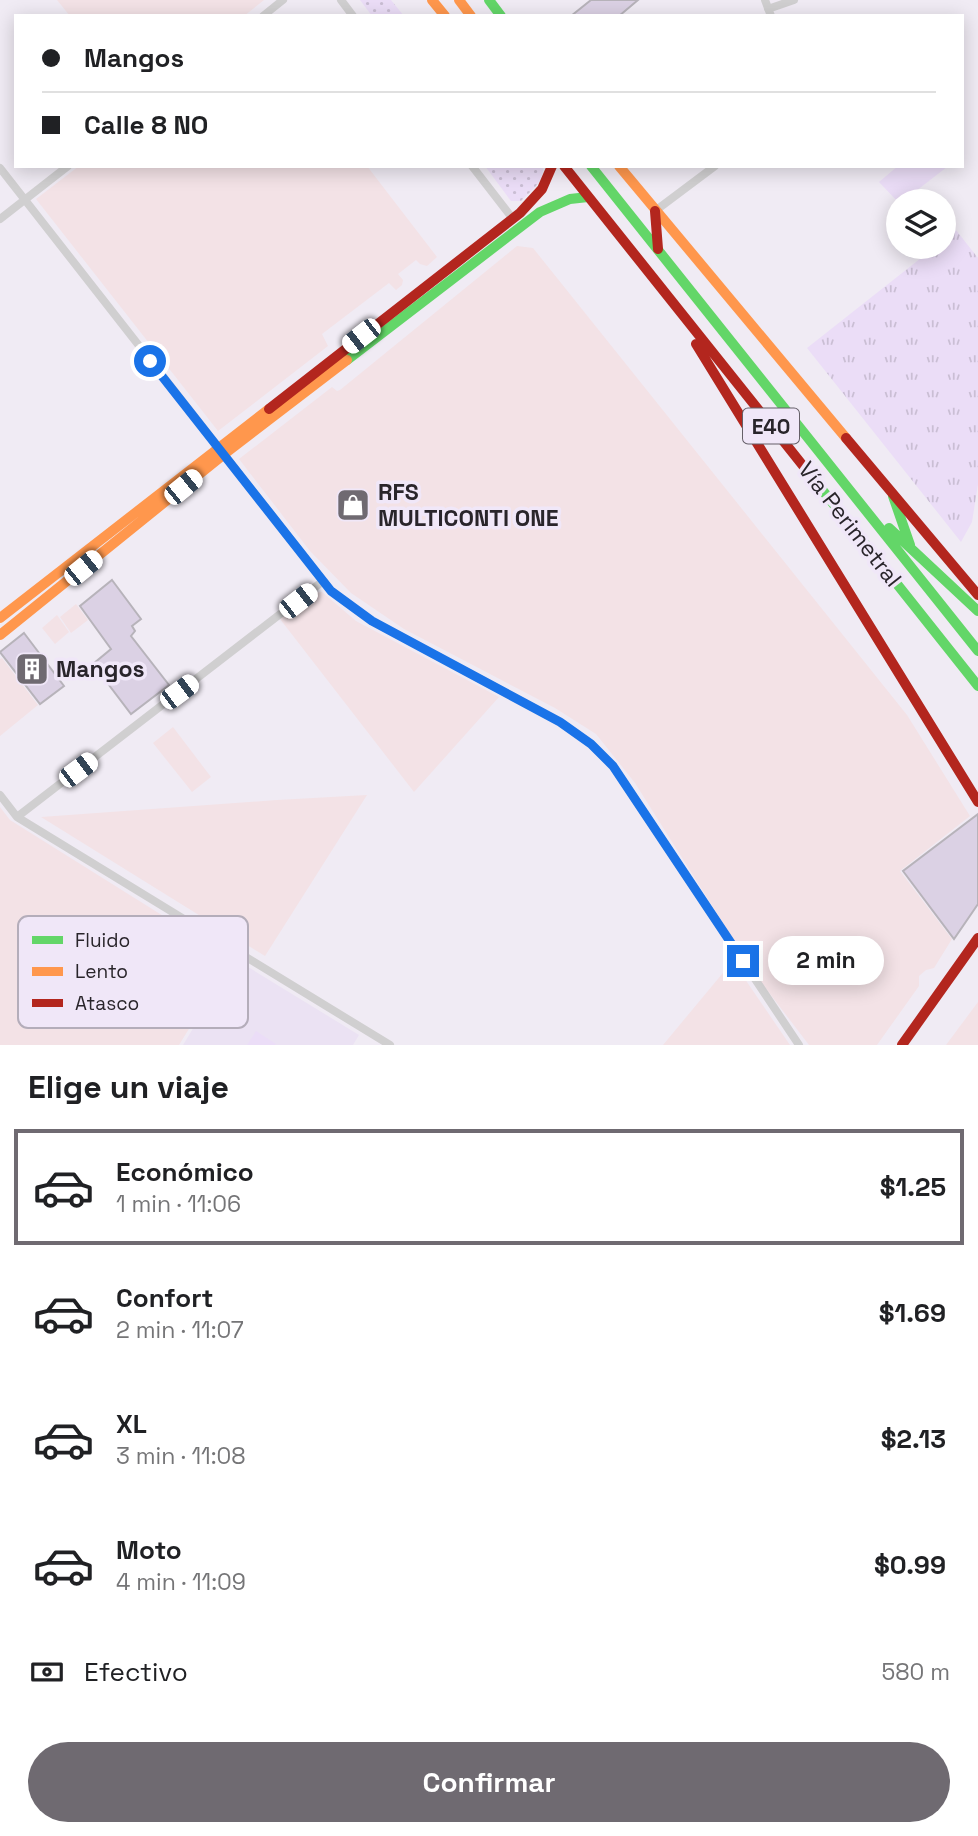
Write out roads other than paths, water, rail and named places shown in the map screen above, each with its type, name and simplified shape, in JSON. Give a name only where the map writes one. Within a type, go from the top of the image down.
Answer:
[{"type":"main road","points":[[432,0],[443,14]]},
{"type":"main road","points":[[0,635],[220,452],[513,219],[539,195],[551,168]]},
{"type":"main road","name":"Vía Perimetral","points":[[566,168],[978,686]]},
{"type":"main road","name":"Vía Perimetral","points":[[593,168],[978,651]]},
{"type":"main road","points":[[621,168],[978,595]]},
{"type":"main road","points":[[0,618],[540,212],[570,199],[588,197]]},
{"type":"main road","points":[[655,211],[659,250]]},
{"type":"main road","points":[[665,292],[811,534],[978,802]]},
{"type":"main road","points":[[893,496],[922,579]]},
{"type":"main road","points":[[857,499],[978,611]]},
{"type":"main road","points":[[902,1045],[978,938]]},
{"type":"street","points":[[266,14],[284,0]]},
{"type":"street","points":[[768,8],[794,0]]},
{"type":"street","points":[[0,168],[331,591],[372,621],[560,722],[591,744],[613,766],[799,1045]]},
{"type":"street","points":[[0,219],[65,168]]},
{"type":"street","points":[[474,168],[513,219]]},
{"type":"street","points":[[655,211],[712,168]]},
{"type":"street","points":[[17,817],[323,581]]},
{"type":"street","points":[[0,795],[17,817],[179,916]]},
{"type":"street","points":[[248,958],[390,1045]]},
{"type":"place","name":"RFS MULTICONTI ONE","points":[[353,505]]},
{"type":"place","name":"Mangos","points":[[32,669]]}]
